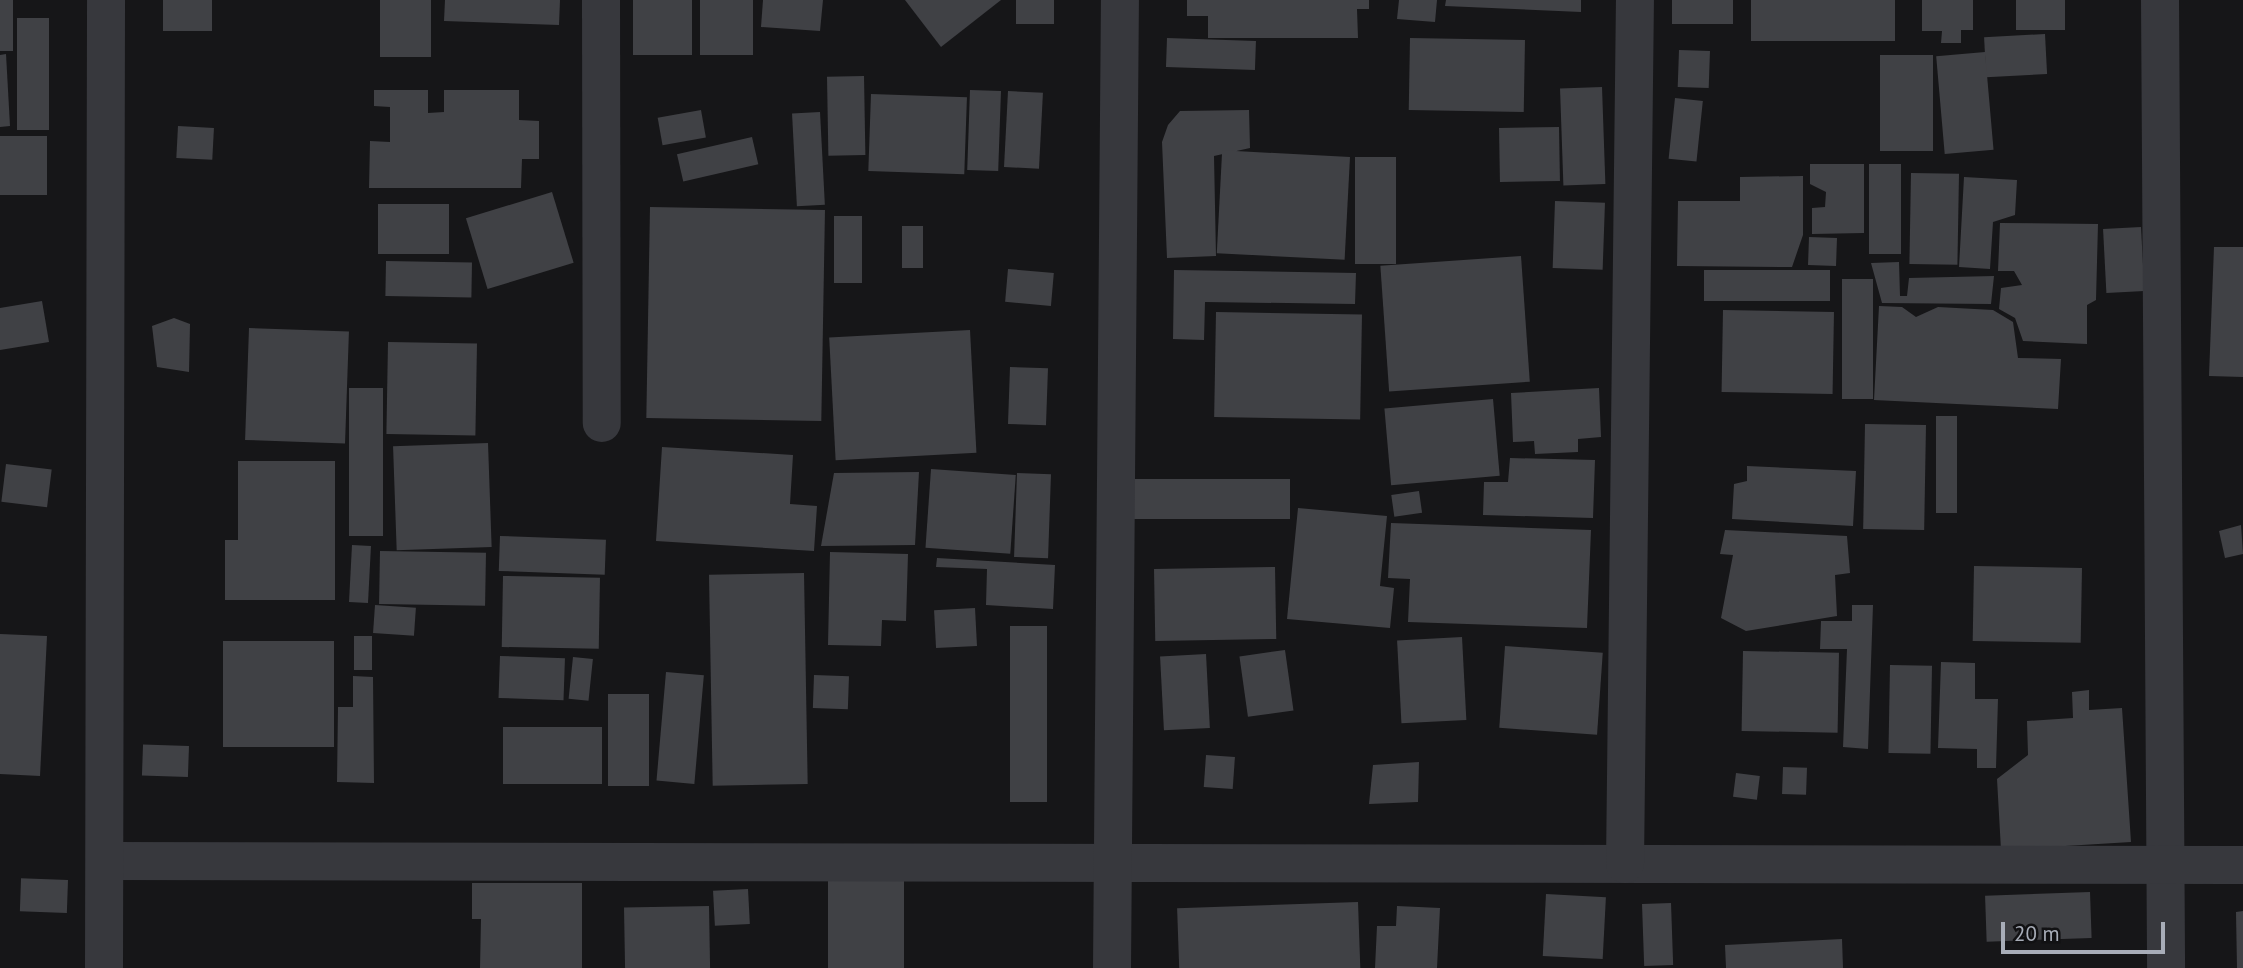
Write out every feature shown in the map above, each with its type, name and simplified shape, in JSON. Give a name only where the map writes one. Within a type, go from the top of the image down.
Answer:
[{"type":"street","points":[[104,968],[106,0]]},
{"type":"street","points":[[601,0],[602,423]]},
{"type":"street","points":[[1112,968],[1119,0]]},
{"type":"street","points":[[1625,864],[1635,0]]},
{"type":"street","points":[[2160,0],[2169,865],[2165,968]]},
{"type":"street","points":[[106,861],[2243,865]]},
{"type":"building","points":[[0,0],[13,0],[13,51],[0,51]]},
{"type":"building","points":[[163,0],[212,0],[212,31],[163,31]]},
{"type":"building","points":[[380,0],[431,0],[431,57],[380,57]]},
{"type":"building","points":[[445,0],[560,0],[559,25],[444,21]]},
{"type":"building","points":[[633,0],[692,0],[692,55],[633,55]]},
{"type":"building","points":[[700,0],[753,0],[753,55],[700,55]]},
{"type":"building","points":[[763,0],[823,0],[820,31],[761,27]]},
{"type":"building","points":[[905,0],[1001,0],[941,47]]},
{"type":"building","points":[[1016,0],[1054,0],[1054,24],[1016,24]]},
{"type":"building","points":[[1187,0],[1369,0],[1369,9],[1357,9],[1358,38],[1208,38],[1208,16],[1187,16]]},
{"type":"building","points":[[1399,0],[1437,0],[1435,22],[1397,19]]},
{"type":"building","points":[[1446,0],[1581,0],[1581,12],[1445,6]]},
{"type":"building","points":[[1672,0],[1733,0],[1733,24],[1672,24]]},
{"type":"building","points":[[1751,0],[1895,0],[1895,41],[1751,41]]},
{"type":"building","points":[[1922,0],[1973,0],[1973,30],[1961,30],[1961,43],[1941,43],[1942,31],[1922,31]]},
{"type":"building","points":[[2016,0],[2065,0],[2065,30],[2016,30]]},
{"type":"building","points":[[17,18],[49,18],[49,130],[17,130]]},
{"type":"building","points":[[2045,34],[2047,74],[1986,77],[1984,37]]},
{"type":"building","points":[[1167,38],[1256,41],[1255,70],[1166,67]]},
{"type":"building","points":[[1410,38],[1525,40],[1524,112],[1409,110]]},
{"type":"building","points":[[1679,50],[1710,51],[1709,88],[1678,87]]},
{"type":"building","points":[[1985,52],[1994,150],[1945,154],[1936,56]]},
{"type":"building","points":[[6,54],[10,126],[0,127],[0,55]]},
{"type":"building","points":[[1880,55],[1933,55],[1933,151],[1880,151]]},
{"type":"building","points":[[864,76],[865,155],[828,156],[827,77]]},
{"type":"building","points":[[1602,87],[1605,184],[1563,185],[1560,88]]},
{"type":"building","points":[[374,90],[428,90],[428,113],[444,112],[444,90],[519,90],[519,120],[539,121],[539,159],[522,159],[521,188],[369,188],[370,141],[390,142],[390,107],[374,106]]},
{"type":"building","points":[[970,90],[1001,91],[998,171],[967,170]]},
{"type":"building","points":[[1008,91],[1043,93],[1039,169],[1004,167]]},
{"type":"building","points":[[871,94],[967,97],[964,174],[868,171]]},
{"type":"building","points":[[1675,98],[1703,101],[1696,162],[1669,159]]},
{"type":"building","points":[[701,110],[706,138],[663,145],[658,118]]},
{"type":"building","points":[[1249,110],[1250,148],[1214,156],[1216,256],[1167,258],[1162,142],[1168,125],[1180,111]]},
{"type":"building","points":[[820,112],[825,205],[797,206],[792,113]]},
{"type":"building","points":[[178,126],[214,128],[212,160],[176,158]]},
{"type":"building","points":[[1559,127],[1560,181],[1500,182],[1499,128]]},
{"type":"building","points":[[0,136],[47,136],[47,195],[0,195]]},
{"type":"building","points":[[752,137],[758,164],[683,182],[677,154]]},
{"type":"building","points":[[1222,150],[1350,157],[1345,260],[1217,253]]},
{"type":"building","points":[[1355,157],[1396,157],[1396,264],[1355,264]]},
{"type":"building","points":[[1810,164],[1864,164],[1864,233],[1812,234],[1812,208],[1825,207],[1826,192],[1810,184]]},
{"type":"building","points":[[1869,164],[1901,164],[1901,254],[1869,254]]},
{"type":"building","points":[[1911,173],[1959,174],[1957,265],[1909,264]]},
{"type":"building","points":[[1803,176],[1803,235],[1792,267],[1677,266],[1678,201],[1740,201],[1740,177]]},
{"type":"building","points":[[1964,177],[2017,180],[2015,215],[1993,222],[1990,269],[1959,267]]},
{"type":"building","points":[[552,192],[574,263],[488,289],[466,218]]},
{"type":"building","points":[[1555,201],[1605,203],[1603,270],[1553,268]]},
{"type":"building","points":[[378,204],[449,204],[449,254],[378,254]]},
{"type":"building","points":[[650,207],[825,210],[821,421],[646,418]]},
{"type":"building","points":[[834,216],[862,216],[862,283],[834,283]]},
{"type":"building","points":[[2000,223],[2098,224],[2096,300],[2087,305],[2087,344],[2023,341],[2015,318],[1999,309],[2001,288],[2022,285],[2014,271],[1998,271]]},
{"type":"building","points":[[902,226],[923,226],[923,268],[902,268]]},
{"type":"building","points":[[2141,227],[2144,291],[2106,293],[2103,229]]},
{"type":"building","points":[[1809,237],[1837,238],[1836,266],[1808,265]]},
{"type":"building","points":[[2214,247],[2243,247],[2243,377],[2209,376]]},
{"type":"building","points":[[1521,256],[1530,382],[1389,392],[1380,266]]},
{"type":"building","points":[[386,261],[472,263],[471,297],[385,296]]},
{"type":"building","points":[[1899,262],[1900,296],[1907,296],[1909,278],[1994,276],[1991,304],[1882,303],[1871,263]]},
{"type":"building","points":[[1008,269],[1054,273],[1051,306],[1005,302]]},
{"type":"building","points":[[1174,270],[1356,273],[1355,304],[1205,302],[1204,340],[1173,339]]},
{"type":"building","points":[[1704,270],[1830,270],[1830,301],[1704,301]]},
{"type":"building","points":[[1842,279],[1873,279],[1873,399],[1842,399]]},
{"type":"building","points":[[42,301],[49,342],[0,350],[0,308]]},
{"type":"building","points":[[1879,306],[1902,307],[1916,317],[1938,307],[1993,310],[2013,322],[2018,358],[2061,359],[2058,409],[1874,400]]},
{"type":"building","points":[[1723,310],[1834,312],[1833,394],[1722,392]]},
{"type":"building","points":[[1216,312],[1362,315],[1360,420],[1214,417]]},
{"type":"building","points":[[174,318],[190,324],[189,372],[157,367],[152,326]]},
{"type":"building","points":[[249,328],[349,331],[345,443],[245,440]]},
{"type":"building","points":[[970,330],[976,453],[836,460],[829,337]]},
{"type":"building","points":[[388,342],[477,344],[475,436],[386,434]]},
{"type":"building","points":[[1010,367],[1048,368],[1046,425],[1008,424]]},
{"type":"building","points":[[349,388],[383,388],[383,536],[349,536]]},
{"type":"building","points":[[1599,388],[1601,437],[1578,439],[1578,452],[1535,454],[1534,441],[1513,442],[1511,393]]},
{"type":"building","points":[[1493,399],[1500,476],[1391,485],[1384,408]]},
{"type":"building","points":[[1936,416],[1957,416],[1957,513],[1936,513]]},
{"type":"building","points":[[1865,424],[1926,425],[1924,530],[1863,529]]},
{"type":"building","points":[[488,443],[492,547],[397,550],[393,446]]},
{"type":"building","points":[[662,447],[793,455],[790,504],[817,506],[814,551],[656,541]]},
{"type":"building","points":[[1510,458],[1595,460],[1593,518],[1483,515],[1484,482],[1508,482]]},
{"type":"building","points":[[238,461],[335,461],[335,600],[225,600],[225,540],[238,540]]},
{"type":"building","points":[[6,464],[52,470],[47,507],[1,502]]},
{"type":"building","points":[[1747,466],[1856,471],[1853,526],[1732,519],[1734,484],[1747,481]]},
{"type":"building","points":[[931,469],[1016,475],[1010,554],[925,548]]},
{"type":"building","points":[[919,472],[915,545],[821,546],[834,473]]},
{"type":"building","points":[[1017,473],[1051,474],[1048,558],[1014,557]]},
{"type":"building","points":[[1122,479],[1290,479],[1290,519],[1122,519]]},
{"type":"building","points":[[1419,491],[1422,513],[1394,517],[1391,495]]},
{"type":"building","points":[[1298,508],[1387,516],[1380,586],[1394,588],[1390,628],[1287,619]]},
{"type":"building","points":[[1391,523],[1591,530],[1587,628],[1408,622],[1410,579],[1388,578]]},
{"type":"building","points":[[2241,525],[2243,554],[2225,558],[2219,531]]},
{"type":"building","points":[[1725,530],[1847,536],[1850,573],[1835,575],[1837,616],[1746,631],[1721,618],[1733,555],[1720,554]]},
{"type":"building","points":[[500,536],[606,540],[605,575],[499,571]]},
{"type":"building","points":[[352,545],[371,546],[368,603],[349,602]]},
{"type":"building","points":[[380,551],[486,553],[485,606],[379,604]]},
{"type":"building","points":[[830,552],[908,554],[906,621],[882,620],[881,646],[828,645]]},
{"type":"building","points":[[937,558],[1055,565],[1053,609],[986,605],[987,569],[936,567]]},
{"type":"building","points":[[1974,566],[2082,568],[2081,643],[1973,641]]},
{"type":"building","points":[[1275,567],[1276,639],[1155,641],[1154,569]]},
{"type":"building","points":[[804,573],[808,784],[713,786],[709,575]]},
{"type":"building","points":[[503,576],[600,578],[599,649],[502,647]]},
{"type":"building","points":[[375,605],[416,608],[414,636],[373,633]]},
{"type":"building","points":[[1852,605],[1873,605],[1868,749],[1843,747],[1847,649],[1820,649],[1821,621],[1852,621]]},
{"type":"building","points":[[975,608],[977,646],[936,648],[934,610]]},
{"type":"building","points":[[1010,626],[1047,626],[1047,802],[1010,802]]},
{"type":"building","points":[[0,634],[47,636],[40,776],[0,774]]},
{"type":"building","points":[[354,636],[372,636],[372,670],[354,670]]},
{"type":"building","points":[[1462,637],[1466,720],[1401,723],[1397,640]]},
{"type":"building","points":[[223,641],[334,641],[334,747],[223,747]]},
{"type":"building","points":[[1505,646],[1603,653],[1597,735],[1499,728]]},
{"type":"building","points":[[1285,650],[1293,710],[1248,717],[1239,656]]},
{"type":"building","points":[[1743,651],[1839,653],[1838,733],[1742,731]]},
{"type":"building","points":[[1206,654],[1210,728],[1164,730],[1160,656]]},
{"type":"building","points":[[500,656],[565,658],[563,700],[499,698]]},
{"type":"building","points":[[573,657],[593,659],[589,701],[569,699]]},
{"type":"building","points":[[1941,662],[1975,663],[1975,699],[1998,699],[1996,768],[1977,768],[1977,749],[1938,748]]},
{"type":"building","points":[[1890,665],[1932,666],[1930,754],[1888,753]]},
{"type":"building","points":[[666,672],[704,675],[694,784],[657,781]]},
{"type":"building","points":[[814,675],[849,676],[848,709],[813,708]]},
{"type":"building","points":[[353,676],[373,677],[374,783],[337,782],[338,707],[353,707]]},
{"type":"building","points":[[2089,690],[2089,710],[2122,708],[2131,842],[2001,850],[1997,779],[2028,755],[2027,721],[2073,718],[2072,692]]},
{"type":"building","points":[[608,694],[649,694],[649,786],[608,786]]},
{"type":"building","points":[[503,727],[602,727],[602,784],[503,784]]},
{"type":"building","points":[[143,744],[189,746],[188,777],[142,775]]},
{"type":"building","points":[[1206,755],[1235,757],[1233,789],[1204,787]]},
{"type":"building","points":[[1419,762],[1418,802],[1369,804],[1373,765]]},
{"type":"building","points":[[1783,767],[1807,768],[1806,795],[1782,794]]},
{"type":"building","points":[[1736,773],[1760,776],[1757,800],[1733,797]]},
{"type":"building","points":[[828,873],[904,873],[904,968],[828,968]]},
{"type":"building","points":[[21,878],[68,880],[67,913],[20,911]]},
{"type":"building","points":[[472,883],[582,883],[582,968],[480,968],[481,919],[472,919]]},
{"type":"building","points":[[748,889],[750,924],[715,926],[713,891]]},
{"type":"building","points":[[2090,892],[2092,938],[1987,942],[1985,896]]},
{"type":"building","points":[[1546,894],[1606,897],[1603,959],[1543,956]]},
{"type":"building","points":[[1358,902],[1360,968],[1179,968],[1177,908]]},
{"type":"building","points":[[1671,903],[1673,965],[1644,966],[1642,904]]},
{"type":"building","points":[[709,906],[710,968],[625,968],[624,907]]},
{"type":"building","points":[[1397,906],[1440,908],[1437,968],[1375,968],[1377,926],[1396,926]]},
{"type":"building","points":[[2243,911],[2243,968],[2237,968],[2236,912]]},
{"type":"building","points":[[1842,939],[1843,968],[1726,968],[1725,945]]}]
